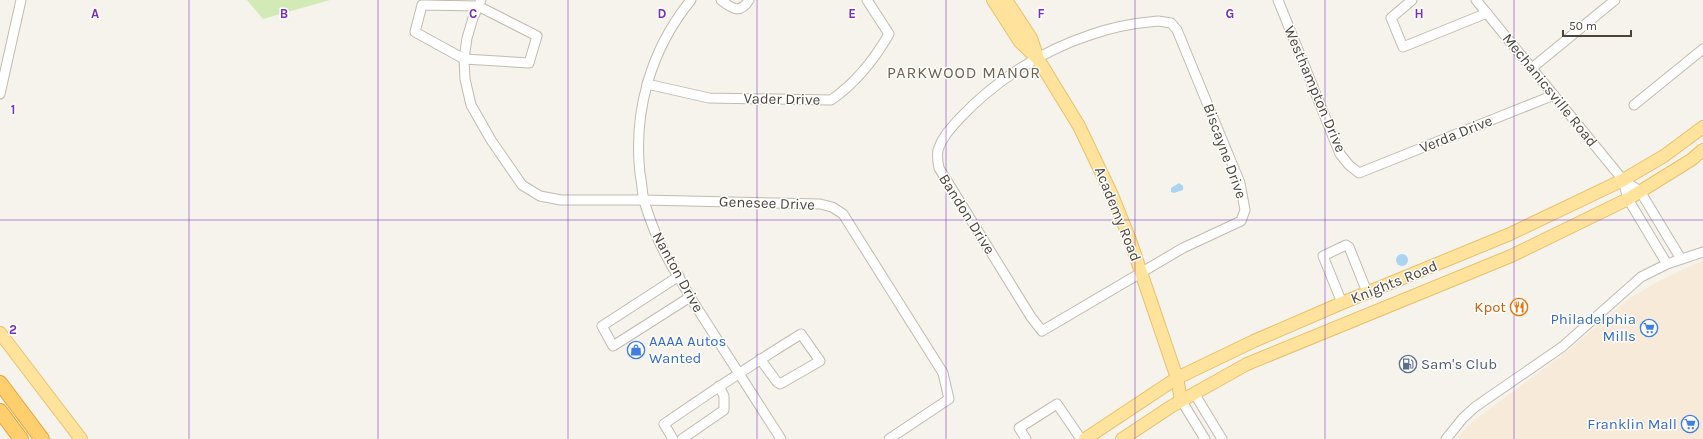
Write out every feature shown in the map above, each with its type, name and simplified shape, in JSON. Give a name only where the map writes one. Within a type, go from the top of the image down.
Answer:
[{"type":"highway","points":[[0,383],[42,439]]},
{"type":"highway","points":[[0,411],[21,439]]},
{"type":"main road","name":"Academy Road","points":[[993,0],[1020,42],[1038,59],[1072,112],[1095,157],[1124,224],[1177,378],[1181,400]]},
{"type":"main road","name":"Academy Road","points":[[1006,0],[1031,38],[1038,59]]},
{"type":"main road","name":"Knights Road","points":[[1085,439],[1177,378],[1254,341],[1342,302],[1510,234],[1623,180],[1664,156],[1703,127]]},
{"type":"main road","name":"Knights Road","points":[[1122,439],[1181,400],[1247,364],[1511,256],[1628,199],[1691,160],[1703,150]]},
{"type":"main road","points":[[1367,292],[1375,311]]},
{"type":"main road","points":[[0,333],[81,439]]},
{"type":"main road","name":"Academy Road","points":[[1177,378],[1194,393]]},
{"type":"street","points":[[0,94],[21,0]]},
{"type":"street","name":"Nanton Drive","points":[[691,0],[666,36],[647,84],[639,125],[638,158],[644,200],[667,258],[690,297],[781,439]]},
{"type":"street","points":[[721,0],[732,9],[737,9],[746,4],[749,0]]},
{"type":"street","name":"Vader Drive","points":[[647,84],[709,98],[831,100],[843,92],[869,66],[889,34],[867,0]]},
{"type":"street","name":"Westhampton Drive","points":[[1278,0],[1340,154],[1359,173]]},
{"type":"street","points":[[1412,0],[1391,18],[1402,47],[1487,13]]},
{"type":"street","name":"Mechanicsville Road","points":[[1476,0],[1623,180]]},
{"type":"street","points":[[1532,68],[1615,0]]},
{"type":"street","points":[[480,3],[537,36],[529,63],[464,59],[415,32],[422,5],[480,3]]},
{"type":"street","name":"Genesee Drive","points":[[480,3],[467,38],[464,59],[465,80],[471,105],[491,140],[522,185],[542,196],[561,200],[644,200],[820,204],[832,207],[843,214],[942,373],[949,399],[889,439]]},
{"type":"street","name":"Bandon Drive","points":[[1042,330],[1031,317],[939,168],[938,151],[946,134],[976,102],[1011,74],[1055,49],[1090,35],[1130,24],[1158,21],[1171,23],[1174,27]]},
{"type":"street","name":"Biscayne Drive","points":[[1042,330],[1183,248],[1241,221],[1245,210],[1240,183],[1180,37],[1174,27]]},
{"type":"street","points":[[1634,105],[1703,49]]},
{"type":"street","name":"Verda Drive","points":[[1359,173],[1554,95]]},
{"type":"street","points":[[1623,180],[1640,191],[1681,259]]},
{"type":"street","points":[[1623,180],[1628,199],[1667,264]]},
{"type":"street","points":[[1342,302],[1323,256],[1346,245],[1349,247],[1367,292]]},
{"type":"street","points":[[1446,439],[1463,418],[1475,407],[1562,347],[1641,277],[1667,264],[1703,252]]},
{"type":"street","points":[[679,276],[602,326],[614,346],[690,297]]},
{"type":"street","points":[[673,439],[664,424],[739,372],[760,359],[801,334],[820,361],[780,384],[760,359]]},
{"type":"street","points":[[682,439],[724,410],[724,396],[719,386]]},
{"type":"street","points":[[1194,393],[1222,439]]},
{"type":"street","points":[[1181,400],[1205,439]]},
{"type":"street","points":[[1026,439],[1019,428],[1057,404],[1081,439]]},
{"type":"shaded area","name":"Philadelphia Mills","points":[[1703,261],[1703,439],[1456,439],[1473,421],[1560,357],[1630,298],[1655,283]]},
{"type":"green space","points":[[247,0],[330,0],[263,19]]},
{"type":"water","points":[[1179,183],[1183,186],[1183,190],[1174,193],[1171,192],[1171,188]]},
{"type":"water","points":[[1400,254],[1404,254],[1408,260],[1404,266],[1400,266],[1396,262],[1396,258]]},
{"type":"place","name":"Kpot","points":[[1519,307]]},
{"type":"place","name":"Philadelphia Mills","points":[[1649,328]]},
{"type":"place","name":"AAAA Autos Wanted","points":[[636,350]]},
{"type":"place","name":"Sam's Club","points":[[1408,364]]},
{"type":"place","name":"Franklin Mall","points":[[1690,424]]},
{"type":"district","name":"PARKWOOD MANOR","points":[[964,72]]}]
